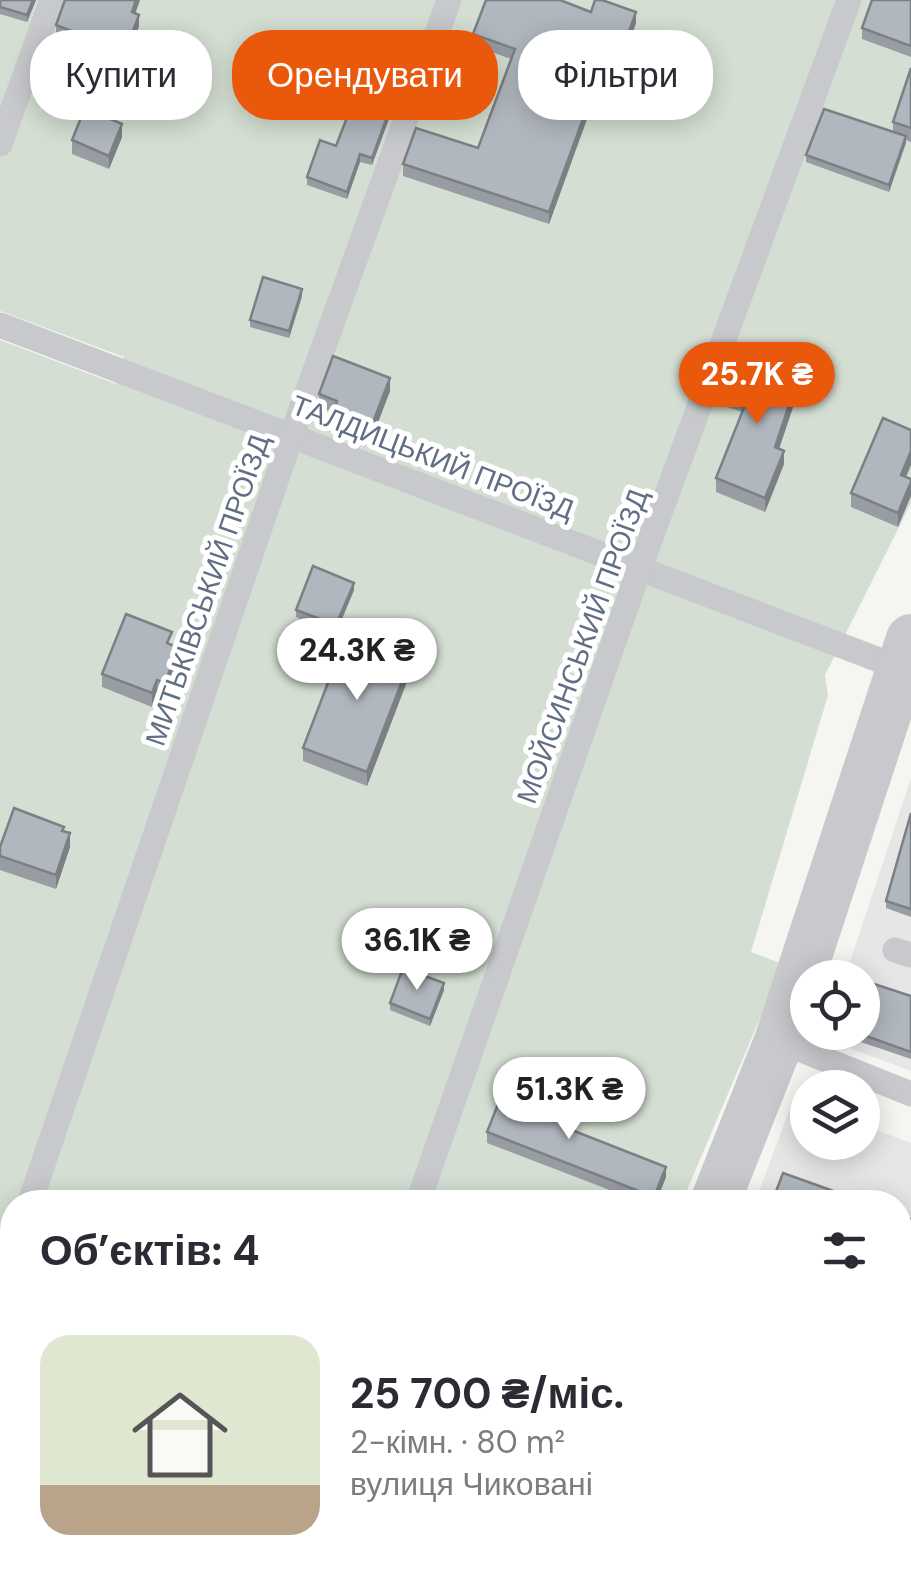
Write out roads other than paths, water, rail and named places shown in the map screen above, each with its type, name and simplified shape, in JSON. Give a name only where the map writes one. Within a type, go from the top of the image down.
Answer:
[{"type":"street","points":[[721,1190],[779,1041],[906,653]]},
{"type":"lane","points":[[0,144],[52,0]]},
{"type":"lane","name":"МИТЬКІВСЬКИЙ ПРОЇЗД","points":[[34,1190],[292,434],[449,0]]},
{"type":"lane","name":"МОЙСИНСЬКИЙ ПРОЇЗД","points":[[422,1190],[640,570],[849,0]]},
{"type":"lane","name":"ТАЛДИЦЬКИЙ ПРОЇЗД","points":[[0,325],[640,570],[906,653]]},
{"type":"lane","points":[[779,1041],[911,1094]]}]
